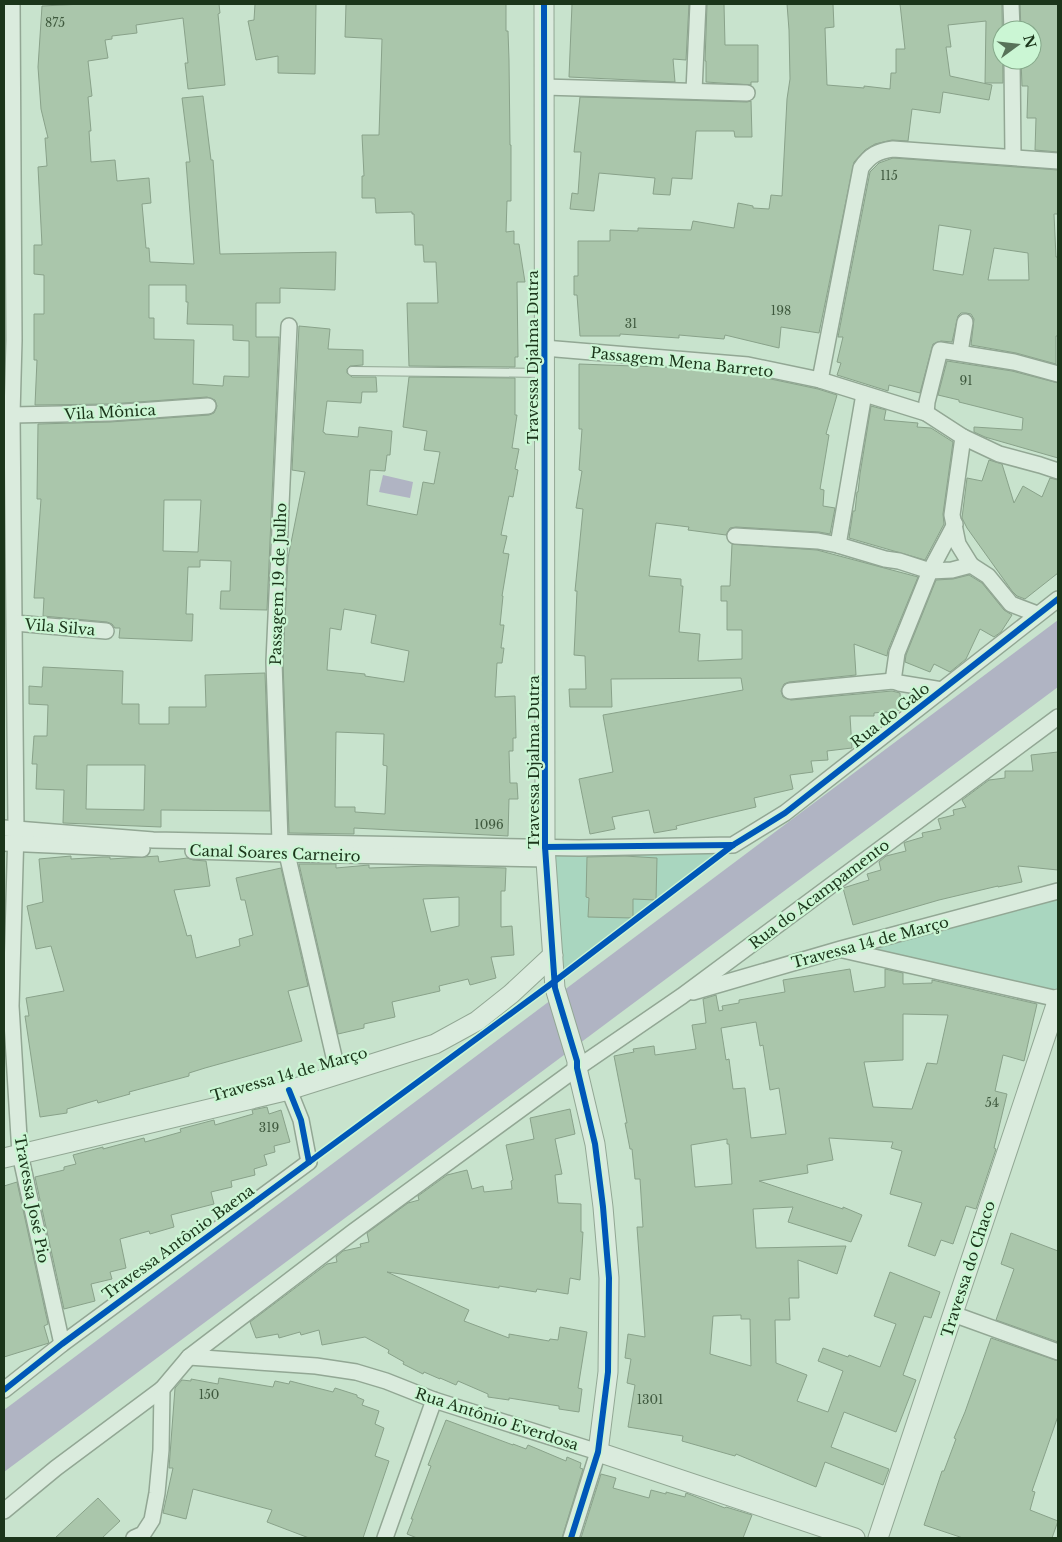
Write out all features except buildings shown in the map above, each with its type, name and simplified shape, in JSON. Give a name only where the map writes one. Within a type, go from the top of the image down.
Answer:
[{"type":"street","name":"Travessa José Pio","points":[[12,4],[9,340],[15,623],[10,836],[12,1156],[62,1344]]},
{"type":"street","name":"Travessa Djalma Dutra","points":[[544,4],[546,853],[555,988],[577,1065],[594,1144],[603,1206],[609,1278],[608,1372],[598,1452],[571,1538]]},
{"type":"street","points":[[694,91],[698,4]]},
{"type":"street","points":[[1011,4],[1012,20]]},
{"type":"street","points":[[1012,70],[1013,156]]},
{"type":"street","points":[[544,87],[748,93]]},
{"type":"street","points":[[820,380],[861,168],[869,157],[879,151],[893,149],[1013,156],[1058,161]]},
{"type":"street","points":[[960,352],[966,322]]},
{"type":"street","name":"Passagem 19 de Julho","points":[[289,326],[274,662],[283,848],[338,1074]]},
{"type":"street","name":"Passagem Mena Barreto","points":[[544,348],[748,365],[820,380],[926,413],[963,437],[999,454],[1040,464],[1058,471]]},
{"type":"street","points":[[926,413],[926,402],[940,350],[1014,362],[1058,374]]},
{"type":"street","points":[[838,545],[864,394]]},
{"type":"street","name":"Vila Mônica","points":[[12,415],[110,413],[208,406]]},
{"type":"street","points":[[963,437],[952,515],[958,544],[971,565],[988,576],[1011,604],[1037,614]]},
{"type":"street","points":[[893,681],[896,653],[930,571],[955,524]]},
{"type":"street","points":[[735,536],[818,541],[930,571],[952,570],[971,565]]},
{"type":"street","name":"Rua do Galo","points":[[733,845],[785,813],[1058,599]]},
{"type":"street","name":"Vila Silva","points":[[15,623],[106,631]]},
{"type":"street","points":[[790,691],[893,681],[942,690]]},
{"type":"street","name":"Rua do Acampamento","points":[[577,1065],[682,996],[1058,717]]},
{"type":"street","name":"Canal Soares Carneiro","points":[[10,836],[154,840],[283,848],[546,853],[733,845]]},
{"type":"street","name":"Travessa 14 de Março","points":[[682,996],[841,949],[1058,891]]},
{"type":"street","points":[[841,949],[1058,999]]},
{"type":"street","name":"Travessa 14 de Março","points":[[12,1156],[289,1090],[435,1044],[477,1021],[553,955]]},
{"type":"street","name":"Travessa do Chaco","points":[[878,1538],[1058,999]]},
{"type":"street","points":[[4,1511],[56,1468],[162,1389],[189,1357],[577,1065]]},
{"type":"street","name":"Travessa Antônio Baena","points":[[4,1390],[62,1344],[309,1162],[301,1120],[289,1090]]},
{"type":"street","points":[[953,1314],[1058,1352]]},
{"type":"street","name":"Rua Antônio Everdosa","points":[[189,1357],[316,1366],[356,1372],[386,1381],[434,1400],[598,1452],[855,1538]]},
{"type":"street","points":[[141,1537],[152,1520],[157,1493],[161,1450],[162,1389]]},
{"type":"street","points":[[385,1538],[434,1400]]},
{"type":"lane","points":[[352,371],[544,373]]},
{"type":"green space","points":[[542,846],[574,849],[726,853],[557,982]]},
{"type":"green space","points":[[1058,891],[1058,992],[851,946]]},
{"type":"water","points":[[383,475],[413,482],[410,498],[379,492]]},
{"type":"water","points":[[1058,620],[1058,687],[4,1472],[4,1410]]},
{"type":"cycle path","points":[[544,4],[545,847],[555,988],[577,1061],[595,1144],[609,1278],[608,1372],[598,1452],[571,1538]]},
{"type":"cycle path","points":[[4,1390],[62,1344],[555,981],[733,845],[785,813],[1058,599]]},
{"type":"cycle path","points":[[545,847],[733,845]]},
{"type":"cycle path","points":[[289,1090],[301,1120],[309,1162]]}]
